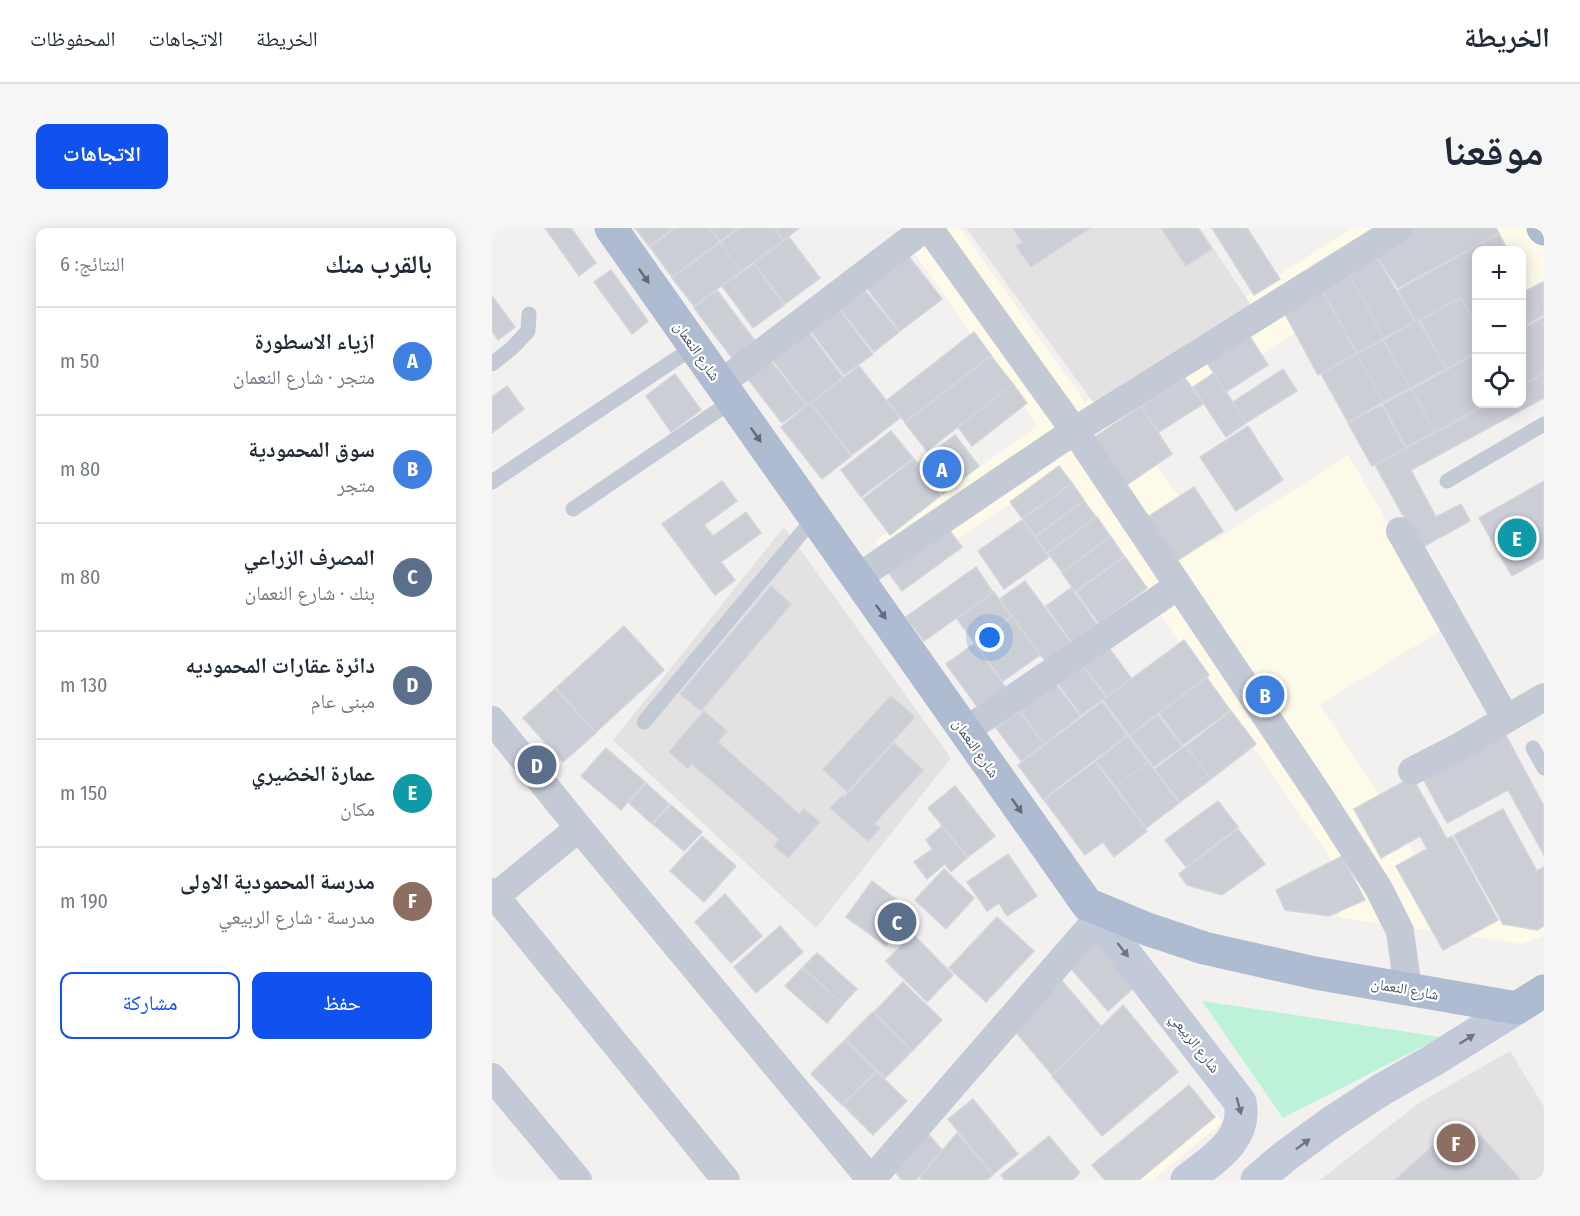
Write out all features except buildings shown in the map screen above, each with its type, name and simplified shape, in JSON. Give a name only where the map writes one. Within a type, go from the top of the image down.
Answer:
[{"type":"main road","name":"شارع النعمان","points":[[610,228],[1093,911],[1204,948],[1315,973],[1408,990],[1531,999]]},
{"type":"street","points":[[726,393],[927,228],[1074,430],[1320,797],[1379,890],[1400,931],[1408,990]]},
{"type":"street","points":[[857,578],[1074,430],[1399,228]]},
{"type":"street","points":[[1400,531],[1506,719]]},
{"type":"street","points":[[964,731],[1178,586]]},
{"type":"street","points":[[1412,771],[1457,748],[1544,697]]},
{"type":"street","points":[[492,720],[871,1180],[1093,911]]},
{"type":"street","points":[[579,828],[493,896],[726,1180]]},
{"type":"street","name":"شارع الربيعي","points":[[1093,911],[1236,1095],[1239,1102],[1242,1117],[1228,1147],[1187,1180]]},
{"type":"street","points":[[1257,1180],[1332,1122],[1531,999]]},
{"type":"street","points":[[492,1077],[579,1180]]},
{"type":"lane","points":[[492,364],[528,331],[529,314]]},
{"type":"lane","points":[[492,482],[694,347]]},
{"type":"lane","points":[[573,509],[726,393]]},
{"type":"lane","points":[[1447,481],[1544,424]]},
{"type":"lane","points":[[644,722],[814,518]]},
{"type":"lane","points":[[1533,748],[1544,768]]},
{"type":"shaded area","points":[[896,228],[960,228],[1085,402],[1351,228],[1373,228],[1403,262],[1136,437],[1212,542],[1348,455],[1448,626],[1320,704],[1391,813],[1462,936],[1337,917],[1354,892],[1061,471],[898,578],[875,541],[1038,426]]},
{"type":"shaded area","points":[[966,228],[1200,228],[1251,305],[1098,409]]},
{"type":"shaded area","points":[[1467,228],[1544,228],[1544,338],[1526,312],[1526,246],[1480,246]]},
{"type":"shaded area","points":[[784,527],[951,758],[816,928],[613,740]]},
{"type":"shaded area","points":[[1434,879],[1511,900],[1544,887],[1544,936],[1522,944],[1469,936]]},
{"type":"shaded area","points":[[1510,1051],[1544,1107],[1544,1180],[1320,1180],[1419,1103]]},
{"type":"shaded area","points":[[1200,1097],[1223,1122],[1153,1180],[1102,1180]]},
{"type":"green space","points":[[1202,1001],[1441,1037],[1283,1118]]},
{"type":"place","name":"ازياء الاسطورة","points":[[942,469]]},
{"type":"place","name":"عمارة الخضيري","points":[[1517,538]]},
{"type":"place","name":"سوق المحمودية","points":[[1265,695]]},
{"type":"place","name":"دائرة عقارات المحموديه","points":[[537,765]]},
{"type":"place","name":"المصرف الزراعي","points":[[897,922]]},
{"type":"place","name":"مدرسة المحمودية الاولى","points":[[1456,1143]]}]
